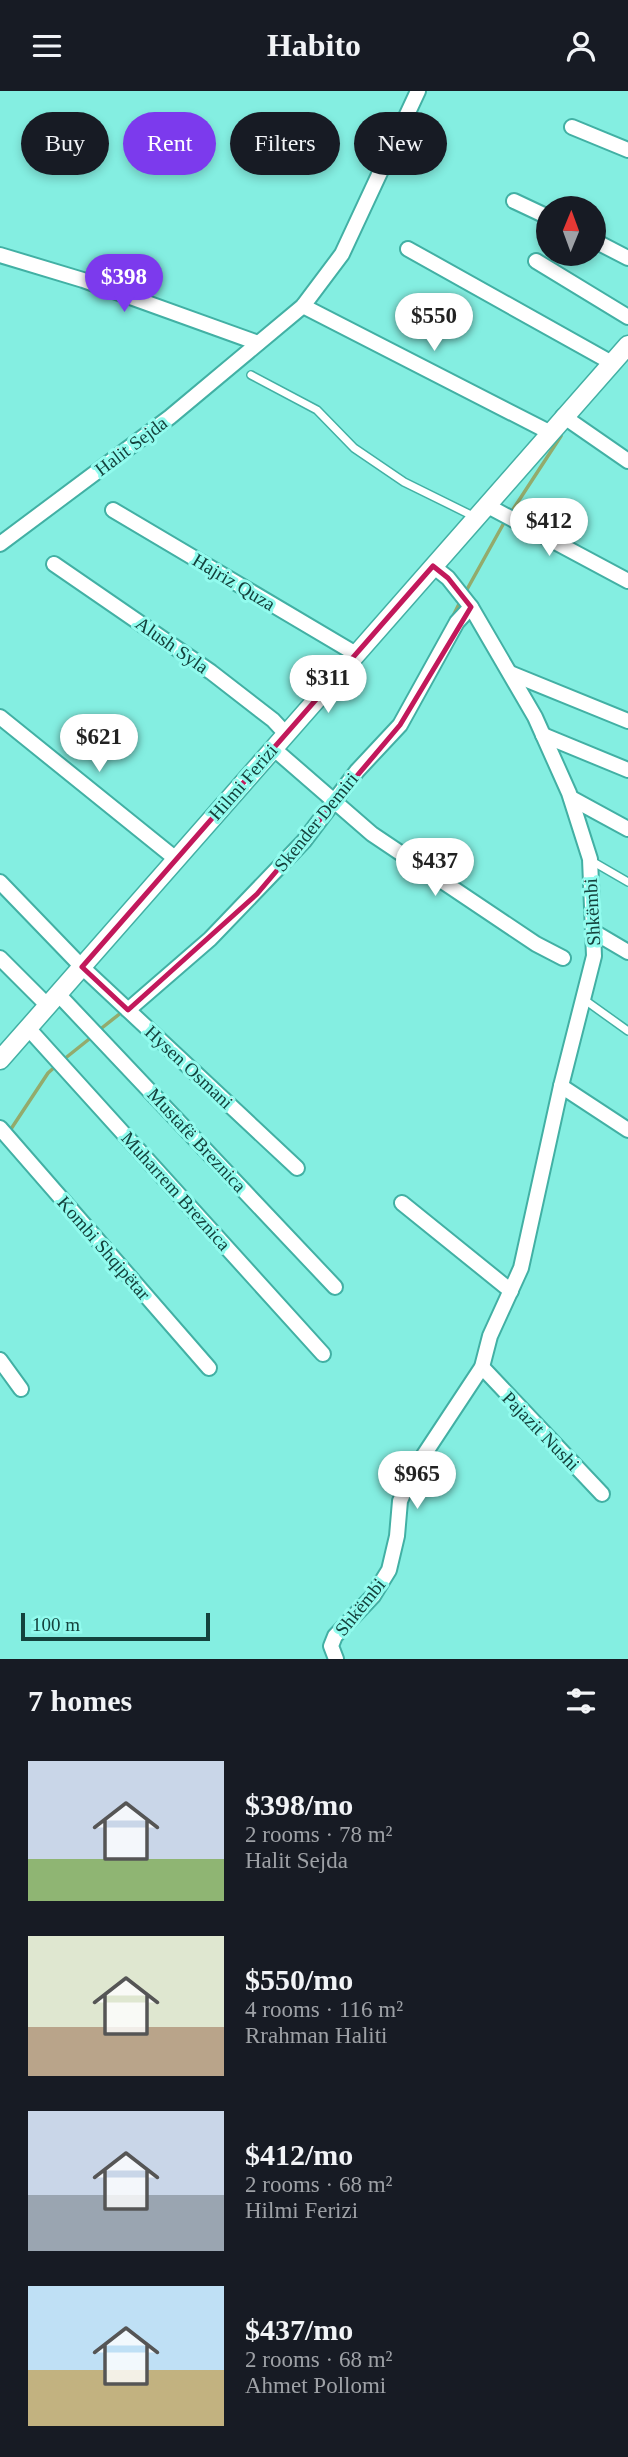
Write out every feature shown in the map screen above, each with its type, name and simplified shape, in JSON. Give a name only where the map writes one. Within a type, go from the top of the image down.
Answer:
[{"type":"street","name":"Halit Sejda","points":[[0,544],[170,417],[303,306],[342,254],[418,91]]},
{"type":"street","points":[[572,127],[628,150]]},
{"type":"street","points":[[514,201],[536,211]]},
{"type":"street","points":[[606,247],[628,258]]},
{"type":"street","points":[[408,249],[612,363]]},
{"type":"street","points":[[0,255],[82,280],[258,344]]},
{"type":"street","points":[[544,266],[628,317]]},
{"type":"street","points":[[303,306],[549,432]]},
{"type":"street","name":"Hilmi Ferizi","points":[[0,1060],[628,345]]},
{"type":"street","points":[[563,416],[628,461]]},
{"type":"street","name":"Hajriz Quza","points":[[113,510],[356,653]]},
{"type":"street","points":[[480,511],[628,581]]},
{"type":"street","name":"Alush Syla","points":[[54,564],[211,672],[286,734]]},
{"type":"street","name":"Shkëmbi","points":[[336,1659],[331,1646],[335,1636],[373,1596],[389,1570],[397,1537],[400,1501],[412,1473],[482,1367],[490,1336],[522,1268],[561,1086],[594,956],[590,859],[571,798],[543,735],[470,604],[433,566]]},
{"type":"street","name":"Skender Demiri","points":[[125,1007],[201,947],[257,894],[304,841],[330,799],[400,725],[457,622],[470,604]]},
{"type":"street","points":[[510,673],[628,722]]},
{"type":"street","points":[[0,717],[176,859]]},
{"type":"street","points":[[543,735],[628,770]]},
{"type":"street","points":[[273,748],[372,834],[563,958]]},
{"type":"street","points":[[571,798],[628,829]]},
{"type":"street","name":"Hysen Osmani","points":[[0,881],[82,967],[297,1168]]},
{"type":"street","points":[[594,932],[628,952]]},
{"type":"street","name":"Mustafë Breznica","points":[[0,958],[90,1027],[335,1287]]},
{"type":"street","name":"Muharrem Breznica","points":[[28,1028],[323,1354]]},
{"type":"street","points":[[561,1086],[628,1130]]},
{"type":"street","name":"Kombi Shqipëtar","points":[[0,1129],[209,1368]]},
{"type":"street","points":[[402,1203],[511,1291]]},
{"type":"street","points":[[0,1360],[21,1389]]},
{"type":"street","name":"Pajazit Nushi","points":[[482,1367],[501,1391],[602,1494]]},
{"type":"lane","points":[[251,375],[317,410],[354,448],[404,482],[480,511]]},
{"type":"lane","points":[[590,859],[628,882]]},
{"type":"lane","points":[[582,998],[628,1031]]},
{"type":"highlighted area","points":[[433,566],[448,578],[471,607],[400,725],[257,894],[128,1010],[82,967]]},
{"type":"waterway","points":[[510,514],[561,436]]},
{"type":"waterway","points":[[465,593],[505,521]]},
{"type":"waterway","points":[[452,618],[461,600]]},
{"type":"waterway","points":[[98,1031],[122,1012]]},
{"type":"waterway","points":[[63,1060],[93,1036]]},
{"type":"waterway","points":[[9,1132],[48,1073],[57,1065]]}]
